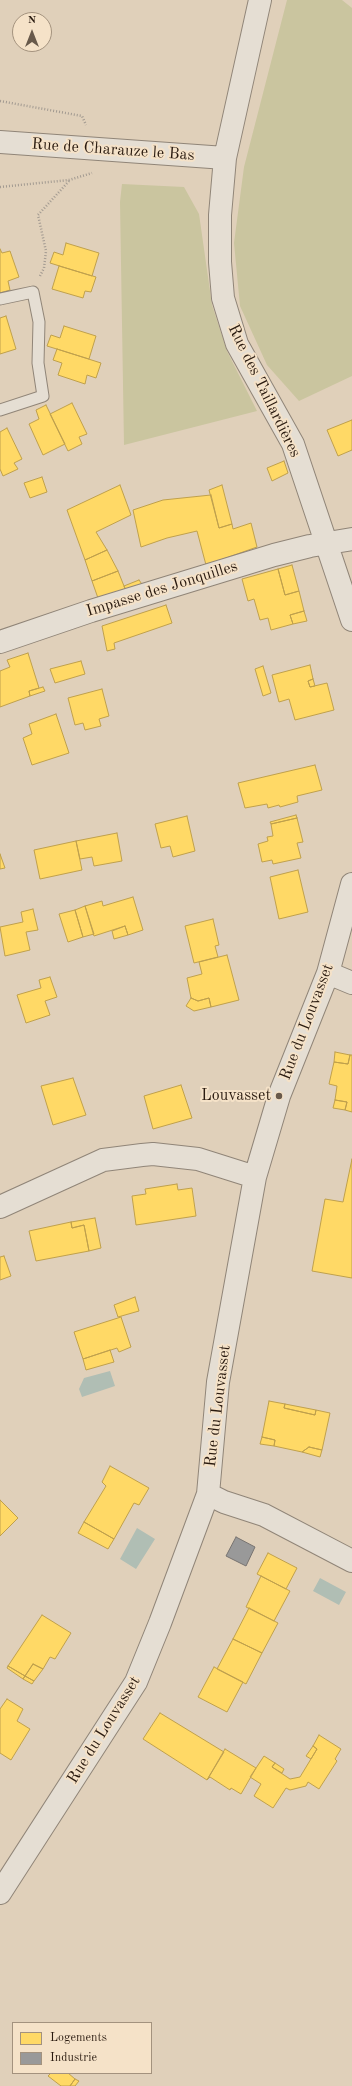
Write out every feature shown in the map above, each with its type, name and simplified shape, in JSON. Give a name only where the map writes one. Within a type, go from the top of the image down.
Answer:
[{"type":"street","name":"Rue des Taillardières","points":[[260,0],[225,158],[220,215],[220,262],[223,298],[237,344],[293,444],[327,543]]},
{"type":"street","name":"Rue de Charauze le Bas","points":[[0,142],[225,158]]},
{"type":"street","name":"Impasse des Jonquilles","points":[[0,642],[90,610],[274,555],[352,539]]},
{"type":"street","points":[[327,543],[352,620]]},
{"type":"street","name":"Rue du Louvasset","points":[[0,1893],[136,1682],[160,1623],[208,1494],[218,1382],[255,1177],[279,1096],[328,973],[352,884]]},
{"type":"street","points":[[328,973],[352,983]]},
{"type":"street","points":[[0,1207],[103,1160],[142,1155],[153,1154],[198,1159],[255,1177]]},
{"type":"street","points":[[208,1494],[224,1502],[264,1515],[352,1561]]},
{"type":"lane","points":[[0,299],[33,292],[40,322],[38,363],[43,396],[0,410]]},
{"type":"path","points":[[33,292],[44,268],[46,251],[38,216],[69,180]]},
{"type":"shaded area","points":[[287,0],[342,0],[352,8],[352,376],[299,401],[267,365],[240,306],[234,243],[244,167]]},
{"type":"shaded area","points":[[122,184],[184,187],[199,214],[212,305],[227,351],[257,411],[124,445],[120,202]]},
{"type":"shaded area","points":[[110,1371],[115,1386],[82,1397],[79,1389],[84,1378]]},
{"type":"shaded area","points":[[137,1528],[155,1539],[136,1569],[120,1559]]},
{"type":"shaded area","points":[[320,1578],[346,1592],[339,1605],[313,1591]]},
{"type":"building: Logements","points":[[66,243],[99,253],[92,276],[50,263],[54,252],[63,255]]},
{"type":"building: Logements","points":[[0,249],[2,253],[10,251],[19,277],[8,281],[10,290],[0,293]]},
{"type":"building: Logements","points":[[59,266],[96,277],[91,292],[85,291],[83,298],[52,289]]},
{"type":"building: Logements","points":[[6,316],[16,349],[0,354],[0,318]]},
{"type":"building: Logements","points":[[64,326],[96,336],[89,359],[47,346],[51,335],[60,338]]},
{"type":"building: Logements","points":[[57,349],[101,363],[96,378],[87,375],[85,384],[58,375],[62,363],[53,360]]},
{"type":"building: Logements","points":[[72,403],[87,434],[79,437],[82,444],[68,451],[50,414]]},
{"type":"building: Logements","points":[[46,405],[65,444],[43,455],[29,424],[39,419],[36,410]]},
{"type":"building: Logements","points":[[352,420],[352,450],[338,456],[327,430]]},
{"type":"building: Logements","points":[[7,428],[22,459],[14,463],[18,469],[3,476],[0,469],[0,432]]},
{"type":"building: Logements","points":[[284,461],[288,473],[272,481],[267,468]]},
{"type":"building: Logements","points":[[42,477],[47,492],[30,498],[24,483]]},
{"type":"building: Logements","points":[[120,485],[131,515],[96,532],[107,550],[85,560],[67,510]]},
{"type":"building: Logements","points":[[222,485],[232,524],[219,528],[209,490]]},
{"type":"building: Logements","points":[[211,495],[219,528],[232,524],[233,529],[251,523],[257,547],[206,565],[197,531],[167,538],[141,547],[133,510],[163,500]]},
{"type":"building: Logements","points":[[107,550],[118,571],[92,581],[85,560]]},
{"type":"building: Logements","points":[[292,565],[299,591],[285,595],[278,569]]},
{"type":"building: Logements","points":[[278,569],[285,595],[299,591],[304,611],[290,615],[293,624],[271,630],[268,618],[260,620],[254,599],[248,601],[242,579]]},
{"type":"building: Logements","points":[[118,571],[126,591],[99,601],[92,581]]},
{"type":"building: Logements","points":[[139,580],[144,587],[127,593],[124,586]]},
{"type":"building: Logements","points":[[166,605],[172,623],[114,643],[115,649],[107,651],[102,626]]},
{"type":"building: Logements","points":[[304,611],[307,621],[293,624],[290,615]]},
{"type":"building: Logements","points":[[28,653],[39,688],[29,691],[30,696],[0,707],[0,671],[10,667],[7,660]]},
{"type":"building: Logements","points":[[81,661],[85,674],[55,683],[50,669]]},
{"type":"building: Logements","points":[[310,665],[313,679],[308,681],[310,687],[327,683],[334,710],[295,720],[289,699],[279,702],[272,675]]},
{"type":"building: Logements","points":[[263,666],[271,693],[263,696],[255,669]]},
{"type":"building: Logements","points":[[313,679],[315,686],[310,687],[308,681]]},
{"type":"building: Logements","points":[[43,687],[45,691],[30,696],[29,691]]},
{"type":"building: Logements","points":[[102,689],[109,716],[99,719],[101,726],[85,730],[83,723],[75,725],[68,698]]},
{"type":"building: Logements","points":[[56,714],[69,753],[32,765],[23,738],[32,734],[29,724]]},
{"type":"building: Logements","points":[[315,765],[322,790],[297,796],[298,802],[280,807],[279,805],[268,808],[267,804],[245,808],[238,783]]},
{"type":"building: Logements","points":[[296,815],[297,818],[271,824],[270,822]]},
{"type":"building: Logements","points":[[187,816],[195,851],[173,857],[170,846],[161,848],[155,824]]},
{"type":"building: Logements","points":[[297,818],[303,842],[297,843],[301,858],[273,864],[272,860],[262,862],[258,844],[268,841],[267,837],[273,836],[271,824]]},
{"type":"building: Logements","points":[[117,833],[122,861],[94,866],[92,857],[80,859],[76,841]]},
{"type":"building: Logements","points":[[76,841],[82,870],[40,879],[34,850]]},
{"type":"building: Logements","points":[[0,854],[5,868],[0,869]]},
{"type":"building: Logements","points":[[298,870],[308,912],[279,919],[270,877]]},
{"type":"building: Logements","points":[[133,897],[143,930],[128,935],[125,926],[94,936],[85,906],[102,901],[103,906]]},
{"type":"building: Logements","points":[[85,906],[94,934],[83,937],[75,910]]},
{"type":"building: Logements","points":[[33,909],[38,930],[26,932],[30,950],[5,956],[0,927],[23,922],[21,912]]},
{"type":"building: Logements","points":[[75,910],[83,937],[68,942],[59,914]]},
{"type":"building: Logements","points":[[213,919],[219,945],[215,946],[218,957],[194,963],[185,926]]},
{"type":"building: Logements","points":[[125,926],[128,935],[114,939],[112,931]]},
{"type":"building: Logements","points":[[227,955],[239,1000],[211,1007],[209,998],[198,1001],[191,998],[187,978],[202,974],[199,962]]},
{"type":"building: Logements","points":[[50,977],[57,997],[45,1001],[50,1015],[26,1023],[17,995],[41,988],[39,980]]},
{"type":"building: Logements","points":[[191,998],[198,1001],[209,998],[211,1007],[194,1011],[186,1006]]},
{"type":"building: Logements","points":[[335,1052],[350,1055],[348,1064],[334,1062]]},
{"type":"building: Logements","points":[[350,1055],[352,1055],[352,1112],[345,1110],[347,1102],[335,1100],[337,1086],[329,1084],[334,1062],[348,1064]]},
{"type":"building: Logements","points":[[73,1078],[86,1115],[53,1125],[41,1086]]},
{"type":"building: Logements","points":[[181,1085],[192,1118],[153,1129],[144,1096]]},
{"type":"building: Logements","points":[[335,1100],[347,1102],[345,1110],[333,1108]]},
{"type":"building: Logements","points":[[352,1159],[352,1278],[312,1271],[325,1199],[343,1202]]},
{"type":"building: Logements","points":[[177,1184],[178,1190],[192,1188],[196,1216],[136,1225],[132,1196],[146,1194],[145,1189]]},
{"type":"building: Logements","points":[[95,1218],[101,1248],[89,1251],[84,1225],[72,1228],[71,1222]]},
{"type":"building: Logements","points":[[71,1222],[72,1228],[84,1225],[89,1251],[36,1261],[29,1231]]},
{"type":"building: Logements","points":[[4,1256],[11,1276],[0,1280],[0,1257]]},
{"type":"building: Logements","points":[[135,1297],[139,1311],[118,1317],[114,1305]]},
{"type":"building: Logements","points":[[121,1317],[131,1347],[119,1352],[117,1348],[83,1359],[74,1332]]},
{"type":"building: Logements","points":[[110,1350],[114,1362],[86,1370],[83,1359]]},
{"type":"building: Logements","points":[[269,1401],[285,1404],[284,1408],[315,1415],[316,1410],[330,1413],[322,1450],[309,1447],[302,1452],[274,1446],[275,1440],[262,1437]]},
{"type":"building: Logements","points":[[285,1404],[316,1410],[315,1415],[284,1408]]},
{"type":"building: Logements","points":[[262,1437],[275,1440],[274,1446],[260,1444]]},
{"type":"building: Logements","points":[[309,1447],[322,1450],[320,1457],[302,1452]]},
{"type":"building: Logements","points":[[110,1466],[149,1488],[139,1505],[134,1503],[114,1539],[84,1522],[106,1486],[102,1482]]},
{"type":"building: Logements","points":[[0,1500],[18,1518],[0,1536]]},
{"type":"building: Logements","points":[[84,1522],[114,1539],[108,1549],[78,1533]]},
{"type":"building: Logements","points":[[268,1553],[297,1568],[286,1589],[257,1574]]},
{"type":"building: Logements","points":[[261,1576],[290,1591],[274,1621],[246,1607]]},
{"type":"building: Logements","points":[[249,1608],[278,1623],[262,1653],[233,1639]]},
{"type":"building: Logements","points":[[42,1615],[71,1633],[55,1659],[50,1657],[43,1669],[33,1664],[25,1676],[8,1666]]},
{"type":"building: Logements","points":[[233,1639],[262,1653],[246,1684],[217,1669]]},
{"type":"building: Logements","points":[[33,1664],[43,1669],[34,1681],[25,1676]]},
{"type":"building: Logements","points":[[8,1666],[25,1676],[23,1679],[7,1668]]},
{"type":"building: Logements","points":[[214,1667],[243,1682],[227,1712],[198,1697]]},
{"type":"building: Logements","points":[[25,1676],[34,1681],[32,1684],[23,1679]]},
{"type":"building: Logements","points":[[7,1699],[23,1709],[17,1721],[30,1729],[11,1760],[0,1753],[0,1709]]},
{"type":"building: Logements","points":[[160,1713],[224,1752],[207,1780],[143,1739]]},
{"type":"building: Logements","points":[[319,1735],[341,1749],[335,1759],[337,1761],[319,1789],[308,1782],[306,1786],[290,1790],[286,1788],[273,1808],[254,1796],[261,1784],[250,1777],[264,1756],[275,1763],[272,1767],[290,1779],[300,1777],[317,1749],[313,1746]]},
{"type":"building: Logements","points":[[313,1746],[317,1749],[311,1759],[306,1756]]},
{"type":"building: Logements","points":[[225,1749],[256,1768],[241,1794],[231,1788],[230,1790],[210,1777],[207,1780]]},
{"type":"building: Logements","points":[[275,1763],[284,1769],[282,1773],[272,1767]]},
{"type":"building: Logements","points":[[50,2074],[69,2074],[75,2079],[70,2086],[61,2086],[48,2076]]},
{"type":"building: Logements","points":[[75,2079],[79,2081],[75,2086],[70,2086]]},
{"type":"building: Industrie","points":[[236,1537],[255,1547],[246,1566],[226,1556]]},
{"type":"place","name":"Louvasset","points":[[279,1096]]}]
